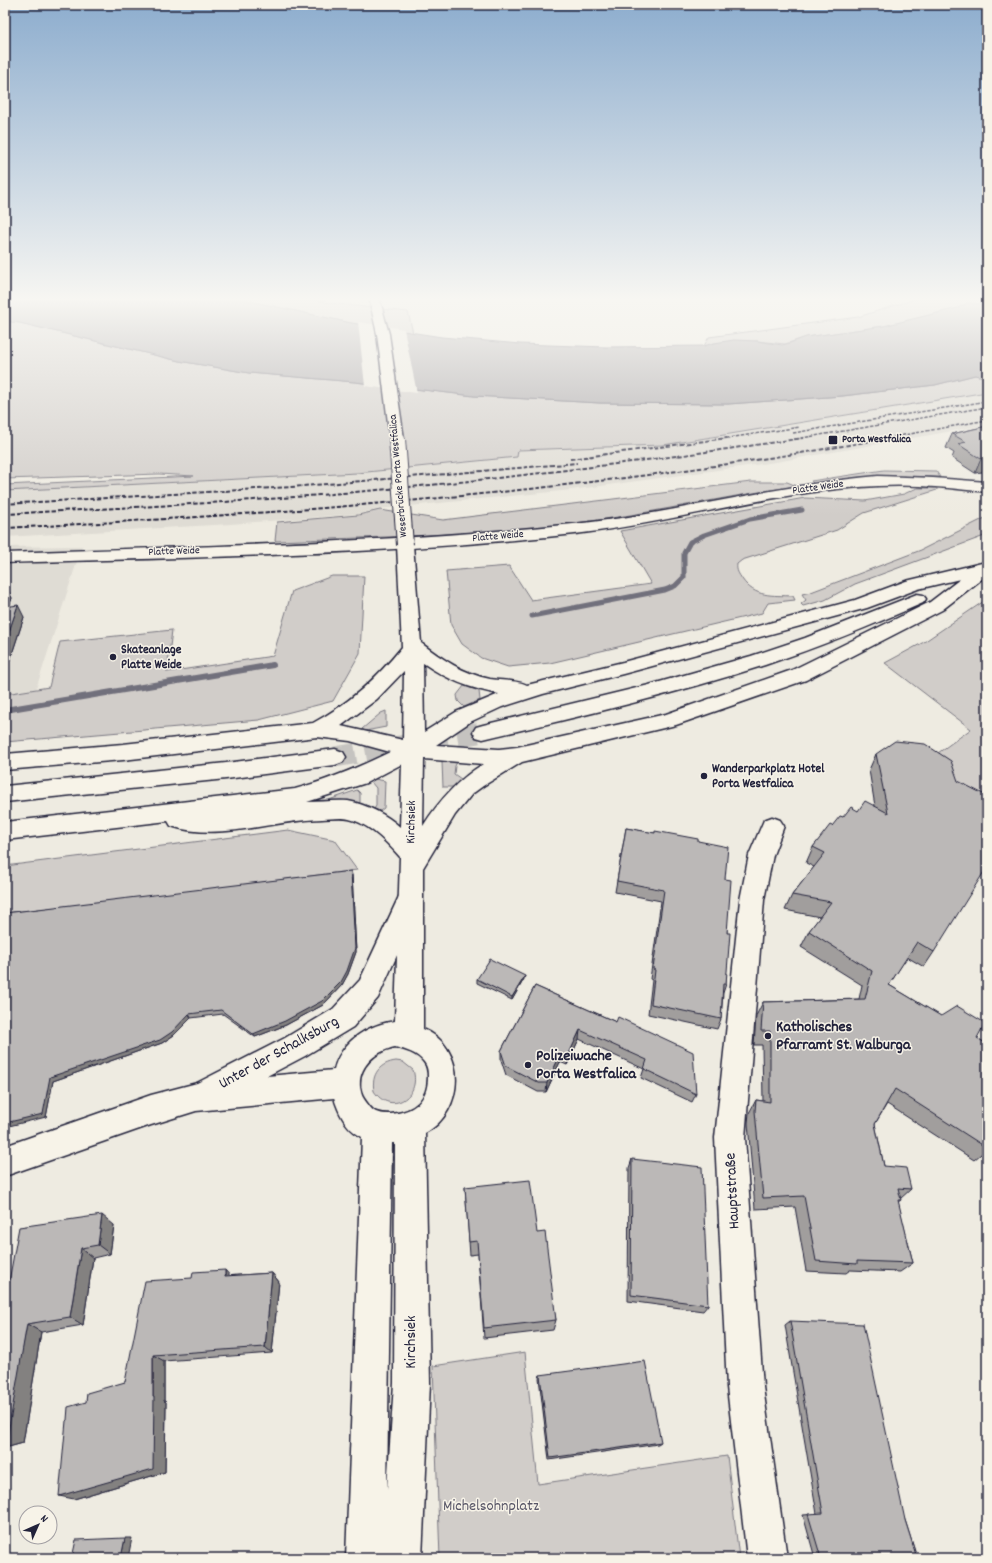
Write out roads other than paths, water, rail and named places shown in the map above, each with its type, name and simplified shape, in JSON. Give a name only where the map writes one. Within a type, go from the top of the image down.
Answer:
[{"type":"main road","name":"Weserbrücke Porta Westfalica","points":[[387,370],[397,439],[410,609]]},
{"type":"main road","name":"Platte Weide","points":[[5,558],[294,548],[474,539],[615,525],[809,488],[876,481],[910,481],[987,487]]},
{"type":"main road","points":[[5,830],[142,816],[295,797],[319,791],[358,777],[412,750],[475,710],[495,702],[538,688],[623,668],[861,604],[912,585],[986,567]]},
{"type":"main road","points":[[483,732],[598,706],[692,680],[773,655],[867,622],[986,567]]},
{"type":"main road","points":[[5,762],[122,752],[317,730],[350,734],[412,750],[469,756],[517,756],[669,720],[799,675],[936,606],[986,567]]},
{"type":"main road","name":"Kirchsiek","points":[[409,1036],[414,678],[410,609]]},
{"type":"main road","points":[[317,730],[343,716],[368,697],[413,646],[429,659],[463,678],[493,687],[538,688]]},
{"type":"main road","points":[[142,816],[213,824],[305,811],[348,810],[362,814],[385,827],[399,840],[411,861],[462,792],[474,780],[494,767],[517,756]]},
{"type":"main road","points":[[5,794],[226,771],[335,757]]},
{"type":"main road","name":"Hauptstraße","points":[[767,1558],[745,1388],[730,1138],[752,900],[761,855],[772,826]]},
{"type":"main road","name":"Unter der Schalksburg","points":[[5,1160],[151,1110],[196,1097],[295,1047],[330,1027],[343,1018],[369,990],[412,896]]},
{"type":"main road","points":[[395,1034],[409,1036],[423,1042],[435,1052],[442,1065],[443,1081],[441,1095],[434,1108],[423,1119],[393,1127],[363,1122],[353,1111],[346,1098],[345,1083],[348,1068],[356,1055],[367,1045],[380,1037],[395,1034]]},
{"type":"main road","name":"Unter der Schalksburg","points":[[196,1097],[345,1083]]},
{"type":"main road","name":"Kirchsiek","points":[[393,1127],[412,1383],[402,1558]]},
{"type":"main road","points":[[366,1558],[393,1127]]},
{"type":"waterway","points":[[532,616],[665,590],[675,586],[684,577],[684,553],[690,542],[704,535],[750,519],[802,510]]},
{"type":"waterway","points":[[5,710],[273,665]]},
{"type":"tunnel","points":[[335,757],[483,732]]},
{"type":"railway","points":[[793,433],[987,401]]},
{"type":"railway","points":[[797,439],[987,407]]},
{"type":"railway","points":[[883,439],[987,420]]},
{"type":"railway","points":[[721,439],[800,427]]},
{"type":"railway","points":[[570,459],[727,438]]},
{"type":"railway","points":[[797,439],[803,438]]},
{"type":"railway","points":[[883,439],[888,438]]},
{"type":"railway","points":[[5,514],[162,506],[380,490],[561,471],[797,439]]},
{"type":"railway","points":[[5,528],[337,507],[558,486],[668,472],[883,439]]},
{"type":"railway","points":[[5,504],[291,487],[577,463]]},
{"type":"place","name":"Porta Westfalica","points":[[833,440]]},
{"type":"place","name":"Skateanlage Platte Weide","points":[[113,657]]},
{"type":"place","name":"Wanderparkplatz Hotel Porta Westfalica","points":[[704,776]]},
{"type":"place","name":"Katholisches Pfarramt St. Walburga","points":[[768,1036]]},
{"type":"place","name":"Polizeiwache Porta Westfalica","points":[[528,1065]]},
{"type":"park label","name":"Michelsohnplatz","points":[[491,1506]]}]
